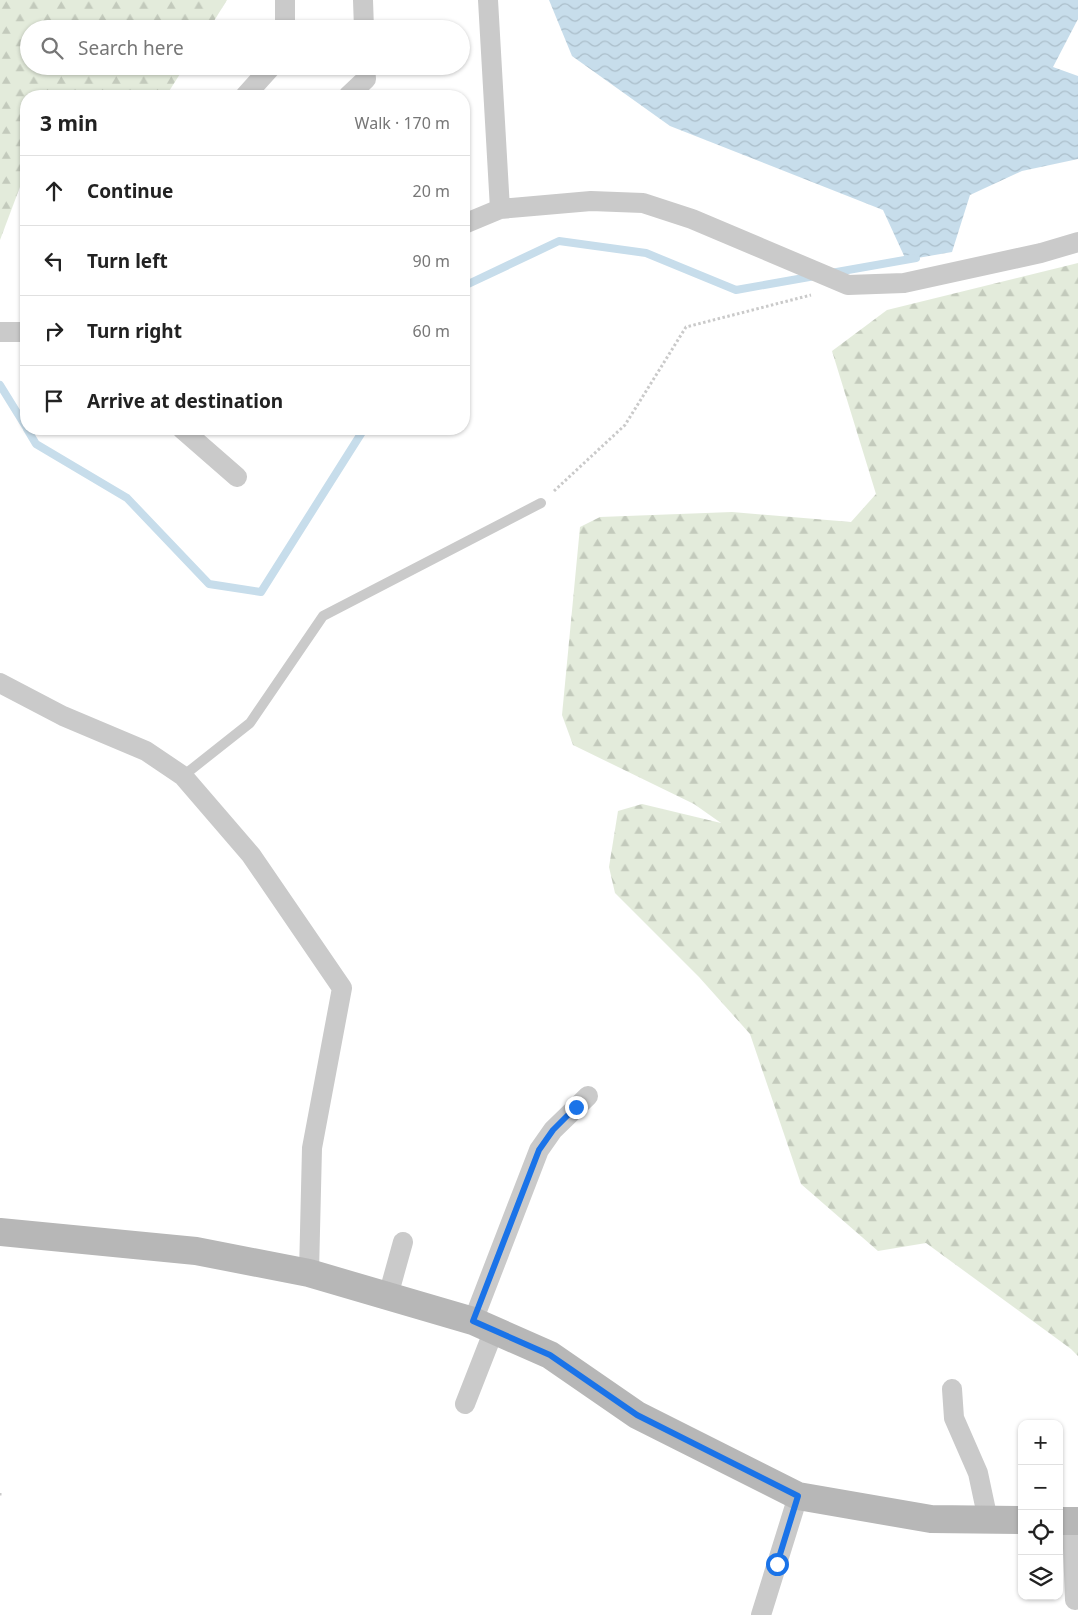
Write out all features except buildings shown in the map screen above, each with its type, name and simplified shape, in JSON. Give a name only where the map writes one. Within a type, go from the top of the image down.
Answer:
[{"type":"street","points":[[285,0],[285,20]]},
{"type":"street","points":[[363,0],[364,20]]},
{"type":"street","points":[[488,0],[500,209]]},
{"type":"street","points":[[250,90],[264,75]]},
{"type":"street","points":[[354,90],[366,79],[366,75]]},
{"type":"street","points":[[470,222],[500,209],[591,201],[643,204],[692,219],[847,285],[904,283],[1041,253],[1078,242]]},
{"type":"street","points":[[0,332],[20,332]]},
{"type":"street","points":[[189,435],[237,477]]},
{"type":"street","points":[[0,683],[63,716],[146,751],[184,776],[251,855],[342,988],[312,1148],[309,1273]]},
{"type":"street","points":[[465,1404],[483,1326],[539,1150],[553,1130],[588,1096]]},
{"type":"street","points":[[0,1232],[196,1251],[309,1273],[483,1326],[550,1355],[637,1415],[798,1496],[932,1519],[1018,1520]]},
{"type":"street","points":[[388,1296],[403,1242]]},
{"type":"street","points":[[952,1389],[954,1418],[978,1473],[988,1520]]},
{"type":"street","points":[[762,1615],[798,1496]]},
{"type":"street","points":[[1070,1521],[1075,1600]]},
{"type":"lane","points":[[184,776],[250,723],[323,616],[541,503]]},
{"type":"path","points":[[541,503],[625,425],[686,327],[847,285]]},
{"type":"green space","points":[[0,0],[227,0],[215,20],[20,20],[20,75],[179,75],[170,90],[20,90],[20,187],[0,240]]},
{"type":"green space","points":[[1078,263],[1078,1356],[926,1243],[878,1251],[801,1184],[750,1034],[699,977],[615,893],[609,867],[618,811],[642,804],[721,823],[694,804],[573,745],[562,715],[580,527],[600,517],[732,512],[851,522],[876,494],[832,351],[887,310]]},
{"type":"water","points":[[549,0],[1078,0],[1078,19],[1053,67],[1078,76],[1078,159],[1022,171],[970,195],[952,252],[906,260],[883,210],[670,126],[572,56]]},
{"type":"waterway","points":[[470,283],[559,241],[646,253],[736,290],[815,276]]},
{"type":"waterway","points":[[831,273],[916,258]]},
{"type":"waterway","points":[[0,385],[20,417]]},
{"type":"waterway","points":[[31,435],[36,444],[127,498],[209,584],[261,592],[360,435]]},
{"type":"route","points":[[576,1107],[553,1130],[539,1150],[473,1321],[550,1355],[637,1415],[798,1496],[777,1564]]}]
